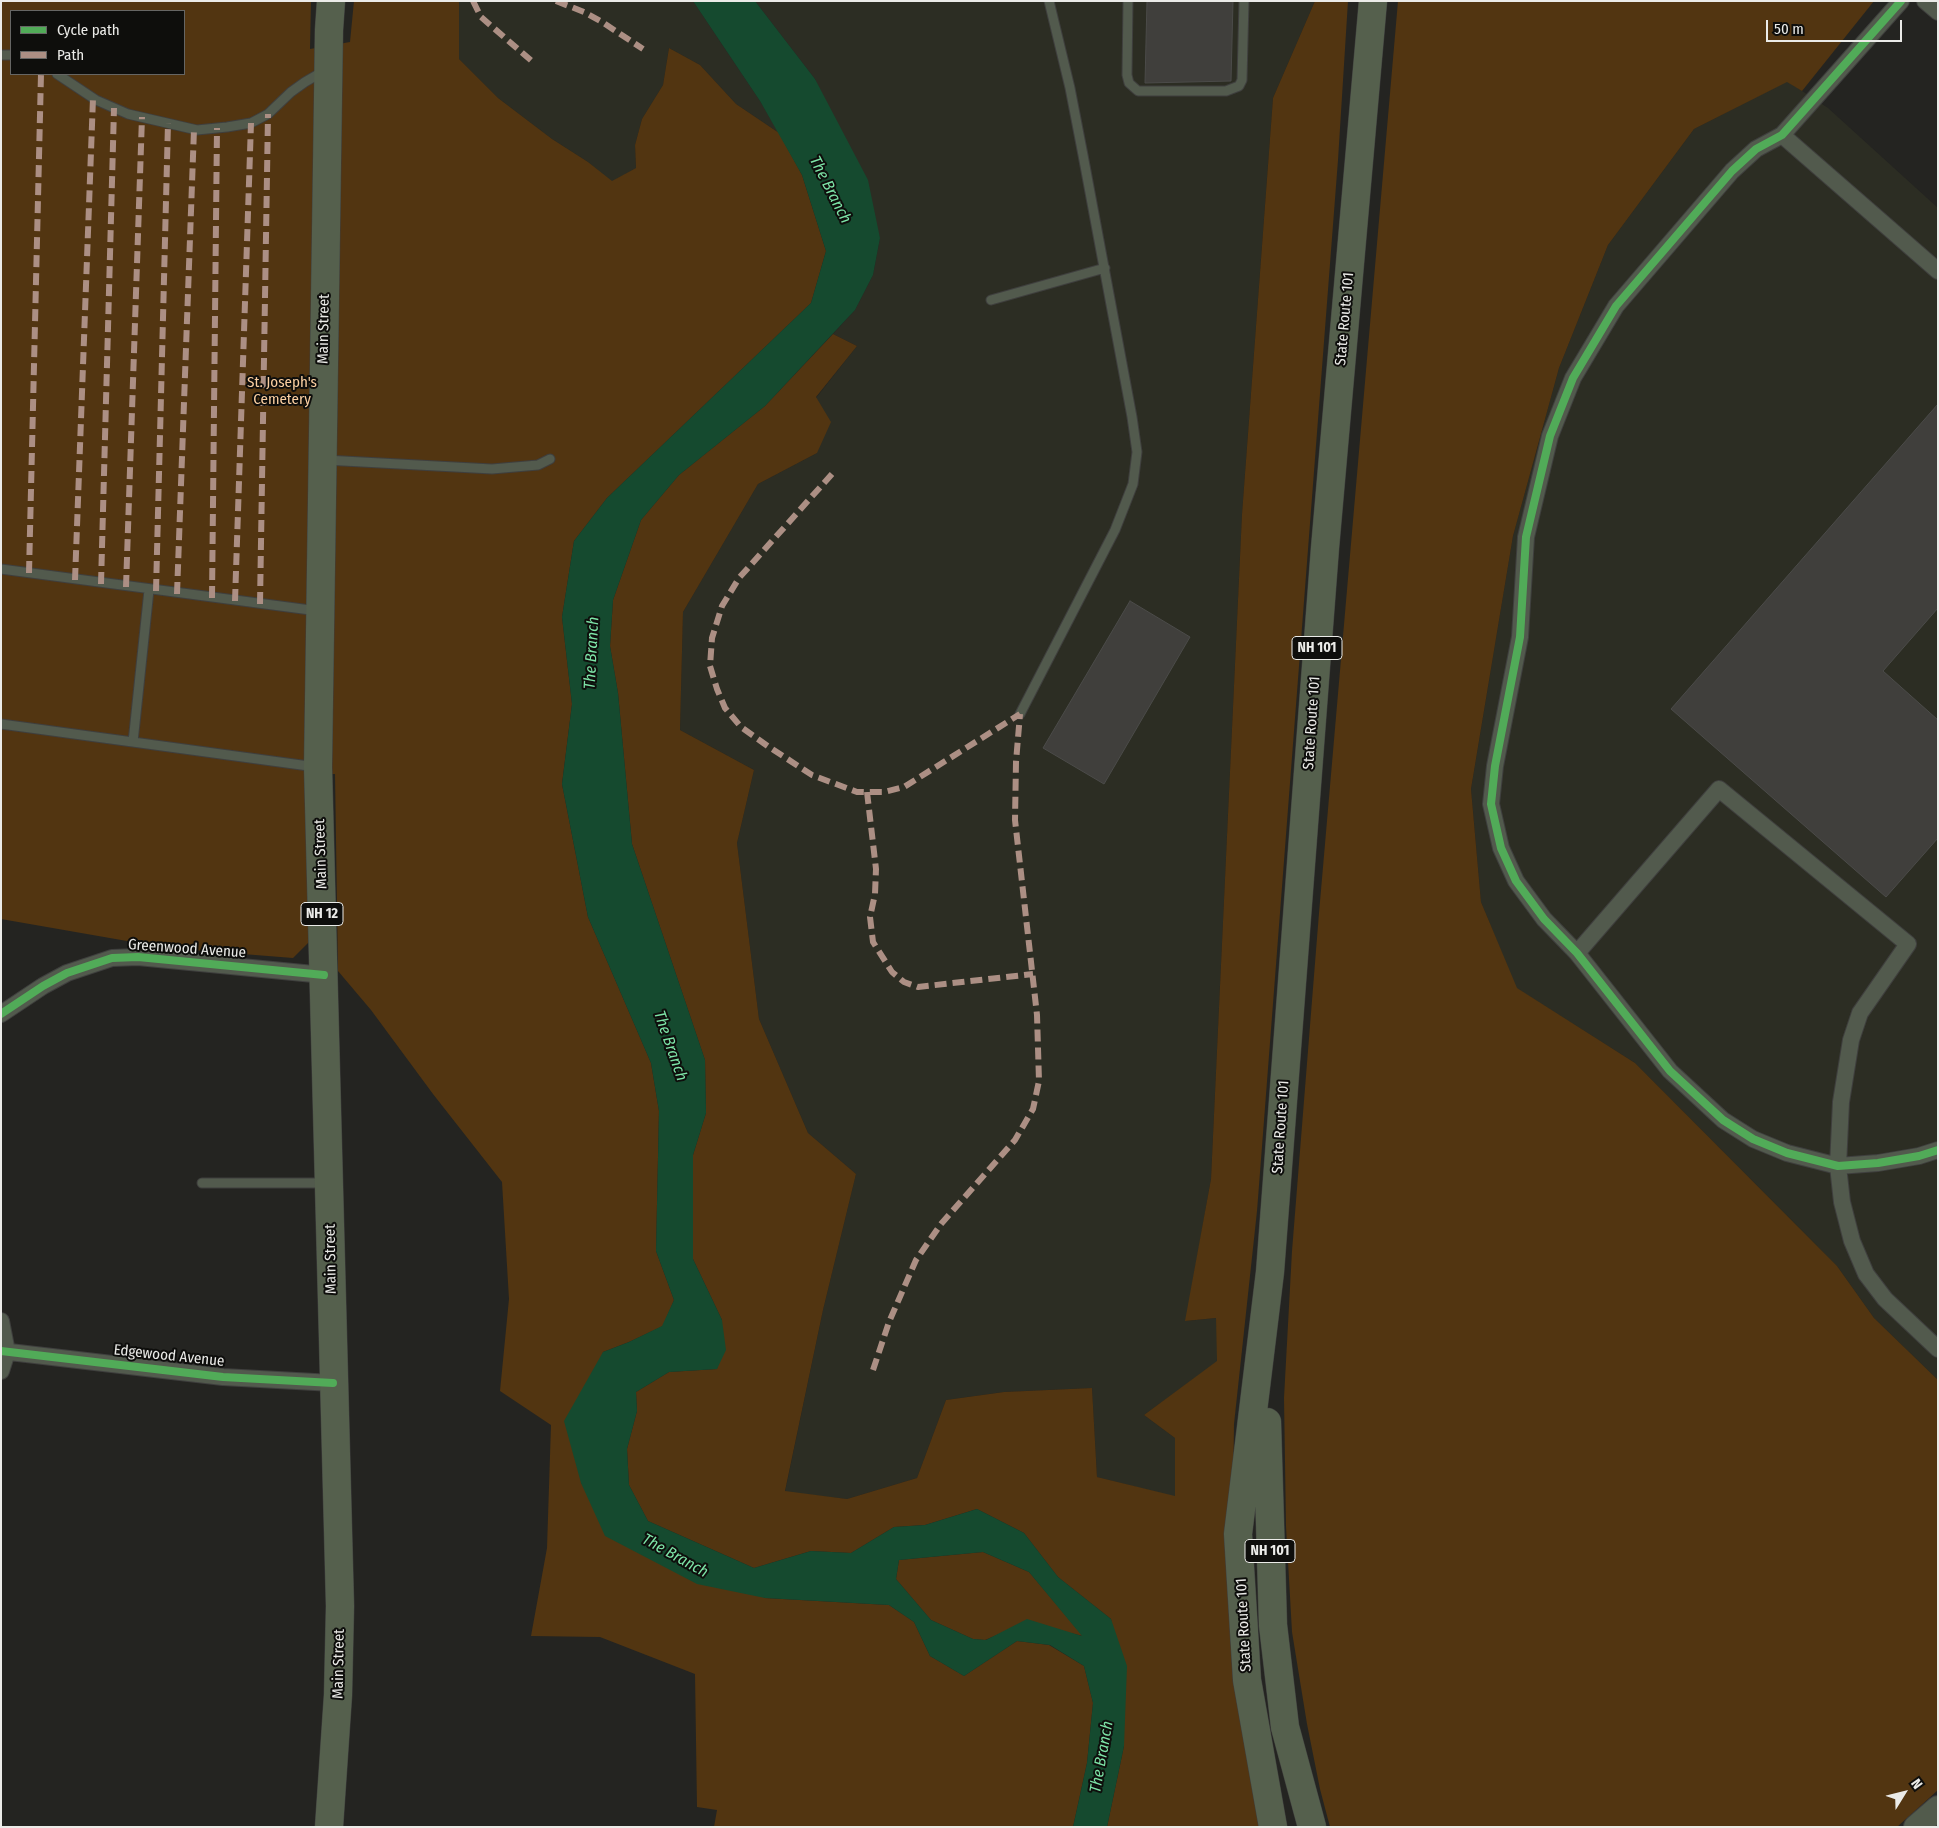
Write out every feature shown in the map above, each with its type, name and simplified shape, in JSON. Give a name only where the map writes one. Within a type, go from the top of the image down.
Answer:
[{"type":"highway","name":"Main Street","points":[[329,1827],[338,1696],[340,1606],[318,767],[328,68],[331,1]]},
{"type":"highway","name":"State Route 101","points":[[1273,1827],[1247,1680],[1238,1534],[1270,1272],[1325,548],[1371,9]]},
{"type":"highway","name":"State Route 101","points":[[1270,1272],[1266,1449],[1273,1625],[1286,1727],[1312,1827]]},
{"type":"street","points":[[1901,1],[1782,135],[1756,149],[1732,171],[1616,306],[1572,378],[1550,436],[1526,536],[1520,637],[1495,766],[1491,804],[1501,848],[1516,882],[1544,920],[1577,953],[1670,1071],[1722,1120],[1753,1139],[1788,1153],[1838,1166],[1878,1163],[1919,1156],[1938,1150]]},
{"type":"street","points":[[1925,1],[1938,12]]},
{"type":"street","points":[[1782,135],[1938,271]]},
{"type":"street","points":[[1577,953],[1719,789],[1908,944],[1860,1013],[1851,1040],[1841,1102],[1838,1166],[1842,1202],[1852,1241],[1866,1274],[1885,1299],[1938,1349]]},
{"type":"street","name":"Greenwood Avenue","points":[[1,1014],[66,973],[112,958],[138,957],[324,975]]},
{"type":"street","points":[[1,1321],[4,1351],[1,1371]]},
{"type":"street","name":"Edgewood Avenue","points":[[4,1351],[223,1377],[333,1383]]},
{"type":"street","points":[[1916,1827],[1938,1808]]},
{"type":"lane","points":[[1020,714],[1115,530],[1133,484],[1137,452],[1105,268],[1070,88],[1049,1]]},
{"type":"lane","points":[[1128,1],[1127,75],[1129,83],[1138,91],[1226,90],[1239,86],[1242,80],[1244,1]]},
{"type":"lane","points":[[58,75],[96,100],[128,114],[197,130],[251,123],[268,114],[305,82],[328,68]]},
{"type":"lane","points":[[992,300],[1105,268]]},
{"type":"lane","points":[[322,460],[492,469],[530,466],[550,459]]},
{"type":"lane","points":[[1,570],[320,612]]},
{"type":"lane","points":[[133,742],[149,590]]},
{"type":"lane","points":[[1,724],[318,767]]},
{"type":"lane","points":[[202,1183],[329,1183]]},
{"type":"shaded area","points":[[459,1],[693,1],[760,101],[779,133],[736,104],[700,65],[669,48],[663,85],[642,119],[635,145],[636,168],[612,182],[588,162],[552,139],[498,98],[459,59]]},
{"type":"shaded area","points":[[755,1],[1315,1],[1273,98],[1242,514],[1211,1179],[1186,1321],[1217,1318],[1217,1362],[1144,1415],[1175,1438],[1175,1497],[1097,1477],[1092,1388],[1004,1392],[946,1400],[917,1478],[847,1499],[785,1492],[823,1310],[856,1174],[808,1133],[759,1019],[737,843],[754,770],[680,730],[683,612],[758,484],[817,453],[816,398],[857,346],[833,334],[855,310],[873,275],[880,238],[815,79]]},
{"type":"shaded area","points":[[1787,81],[1828,108],[1938,208],[1938,1380],[1874,1318],[1837,1266],[1635,1063],[1516,988],[1481,902],[1471,789],[1513,536],[1559,368],[1608,245],[1694,129]]},
{"type":"green space","name":"St. Joseph's Cemetery","points":[[1,1],[311,1],[310,49],[350,42],[354,1],[459,1],[459,59],[498,98],[612,181],[636,168],[635,145],[642,119],[663,85],[669,48],[700,65],[736,104],[779,133],[802,175],[826,251],[811,303],[607,498],[574,541],[562,617],[572,704],[562,784],[588,917],[651,1063],[659,1111],[656,1251],[674,1300],[663,1326],[603,1352],[581,1483],[765,1598],[889,1605],[914,1622],[930,1656],[964,1676],[1017,1641],[1049,1645],[1084,1666],[1093,1703],[1087,1763],[1073,1827],[714,1827],[717,1810],[697,1807],[695,1674],[600,1637],[531,1636],[547,1548],[551,1425],[500,1391],[509,1299],[502,1182],[433,1094],[371,1010],[338,971],[335,774],[307,774],[309,942],[293,958],[167,948],[1,919]]},
{"type":"green space","points":[[1315,1],[1348,1],[1338,160],[1257,1211],[1234,1424],[1232,1559],[1263,1827],[1107,1827],[1124,1746],[1111,1619],[1058,1577],[1024,1533],[977,1509],[925,1525],[894,1527],[851,1553],[811,1551],[754,1568],[648,1521],[629,1485],[627,1449],[637,1411],[636,1392],[669,1372],[717,1369],[722,1320],[693,1259],[693,1155],[706,1113],[705,1060],[632,844],[618,693],[610,646],[613,600],[641,520],[679,475],[765,406],[833,334],[857,346],[816,397],[831,422],[817,453],[758,484],[683,612],[680,730],[754,770],[737,843],[759,1019],[808,1133],[856,1174],[823,1310],[785,1491],[847,1499],[917,1478],[946,1400],[1004,1392],[1092,1388],[1097,1477],[1175,1496],[1175,1438],[1144,1415],[1217,1361],[1216,1318],[1185,1321],[1211,1179],[1242,514],[1273,98]]},
{"type":"green space","points":[[1398,1],[1874,1],[1802,91],[1787,82],[1694,129],[1608,245],[1559,368],[1513,536],[1471,789],[1481,902],[1517,988],[1635,1063],[1837,1266],[1874,1318],[1938,1380],[1938,1790],[1897,1827],[1330,1827],[1307,1724],[1292,1632],[1286,1526],[1284,1398],[1292,1251],[1319,913]]},
{"type":"green space","points":[[983,1552],[1029,1572],[1083,1636],[1070,1633],[1002,1633],[985,1640],[973,1639],[931,1620],[896,1579],[899,1560]]},
{"type":"water","name":"The Branch","points":[[693,1],[755,1],[815,79],[868,180],[880,238],[873,275],[855,310],[765,406],[679,475],[641,520],[613,600],[610,646],[618,693],[632,844],[705,1060],[706,1113],[693,1155],[693,1259],[722,1320],[726,1350],[717,1369],[669,1372],[636,1392],[637,1411],[627,1449],[629,1485],[648,1521],[754,1568],[811,1551],[851,1553],[894,1527],[925,1525],[977,1509],[1024,1533],[1058,1577],[1111,1619],[1127,1666],[1124,1746],[1107,1827],[1073,1827],[1087,1763],[1093,1703],[1084,1666],[1050,1645],[1017,1641],[964,1676],[930,1656],[914,1622],[889,1605],[765,1598],[697,1584],[605,1536],[581,1483],[564,1421],[603,1352],[662,1326],[674,1300],[656,1251],[659,1111],[651,1063],[588,917],[562,784],[572,704],[562,617],[574,541],[607,498],[811,303],[826,251],[802,175],[760,101]],"holes":[[[983,1552],[1029,1572],[1082,1636],[1027,1619],[986,1640],[973,1639],[931,1620],[896,1579],[899,1560]]]},
{"type":"building","points":[[1147,1],[1233,1],[1231,81],[1145,83]]},
{"type":"building","points":[[1938,404],[1938,608],[1883,671],[1938,720],[1938,838],[1886,897],[1671,709]]},
{"type":"building","points":[[1130,601],[1190,637],[1104,784],[1043,748]]},
{"type":"marked path","points":[[473,1],[481,17],[534,63]]},
{"type":"marked path","points":[[556,1],[584,12],[643,49]]},
{"type":"marked path","points":[[29,573],[41,75]]},
{"type":"marked path","points":[[75,580],[93,98]]},
{"type":"marked path","points":[[101,584],[114,108]]},
{"type":"marked path","points":[[260,604],[268,114]]},
{"type":"marked path","points":[[126,587],[142,117]]},
{"type":"marked path","points":[[156,591],[168,123]]},
{"type":"marked path","points":[[235,601],[251,123]]},
{"type":"marked path","points":[[212,598],[217,128]]},
{"type":"marked path","points":[[177,594],[194,129]]},
{"type":"marked path","points":[[832,474],[739,578],[722,606],[712,638],[710,666],[725,708],[741,727],[812,775],[857,792],[884,792],[904,787],[1020,714]]},
{"type":"marked path","points":[[873,1370],[889,1322],[916,1260],[941,1224],[1015,1140],[1033,1109],[1039,1081],[1037,1015],[1015,820],[1016,762],[1020,714]]},
{"type":"marked path","points":[[867,792],[876,869],[875,894],[870,917],[873,942],[892,972],[904,982],[918,987],[1033,974]]},
{"type":"cycle path","points":[[1901,1],[1782,135],[1756,149],[1732,171],[1616,306],[1573,378],[1550,436],[1526,537],[1520,637],[1495,766],[1491,804],[1501,848],[1516,881],[1544,919],[1577,953],[1670,1071],[1723,1120],[1753,1139],[1787,1153],[1838,1166],[1878,1163],[1919,1156],[1938,1150]]},
{"type":"cycle path","points":[[1,1014],[43,986],[67,973],[112,958],[138,957],[324,975]]},
{"type":"cycle path","points":[[1,1351],[223,1377],[333,1383]]}]
